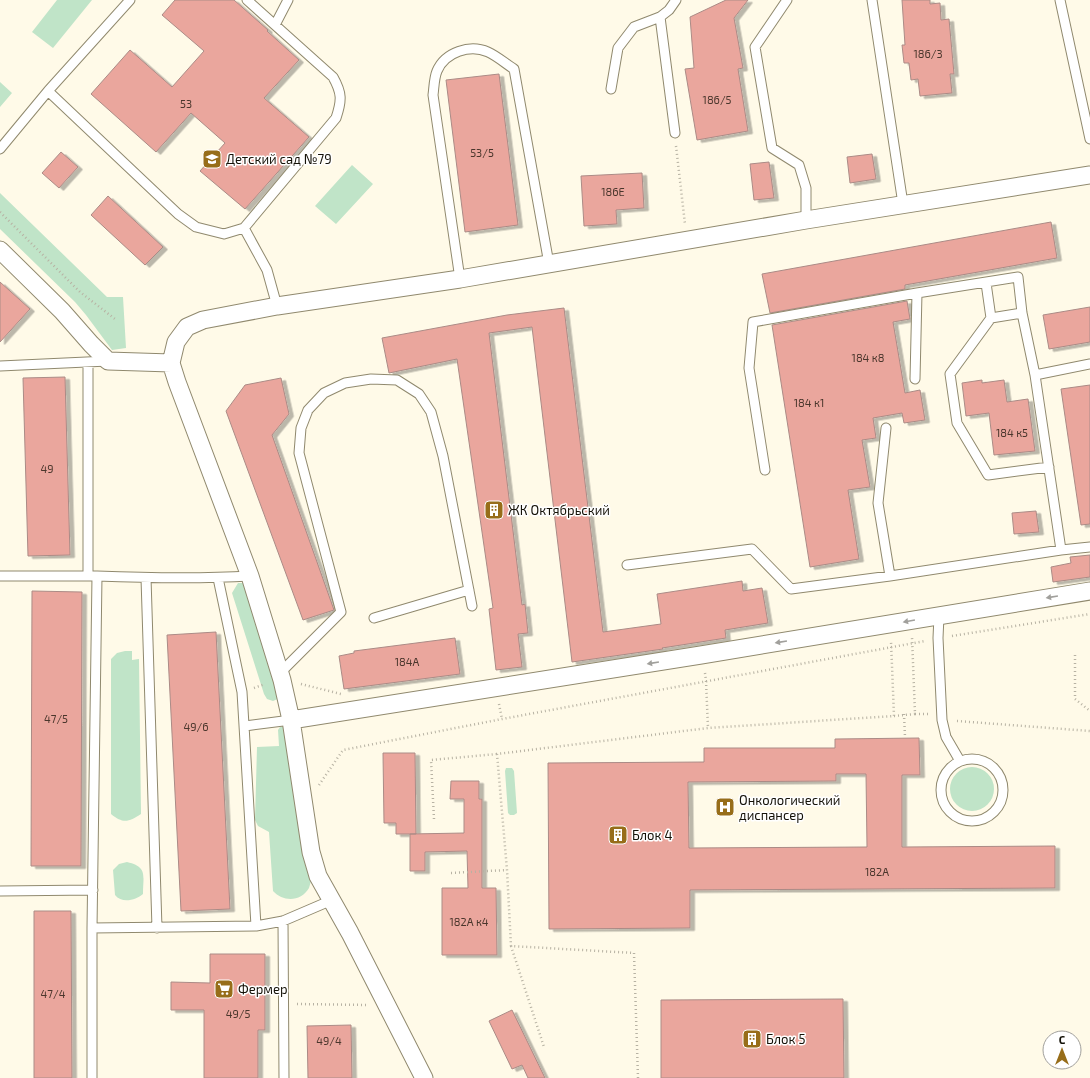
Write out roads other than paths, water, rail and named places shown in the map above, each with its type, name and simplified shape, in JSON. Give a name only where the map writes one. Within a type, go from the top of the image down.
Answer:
[{"type":"street","points":[[424,1078],[350,933],[318,876],[311,852],[291,720],[280,673],[250,576],[171,363],[176,342],[187,327],[203,320],[277,306],[460,279],[806,220],[1090,175]]},
{"type":"street","points":[[0,250],[62,311],[108,361],[171,363]]},
{"type":"street","points":[[291,720],[1090,591]]},
{"type":"lane","points":[[0,149],[48,91],[130,0]]},
{"type":"lane","points":[[48,91],[178,214],[196,227],[224,234],[244,228],[336,118],[340,104],[340,90],[333,77],[247,0]]},
{"type":"lane","points":[[275,25],[288,0]]},
{"type":"lane","points":[[611,90],[618,48],[634,27],[660,17],[669,10],[676,0]]},
{"type":"lane","points":[[787,0],[755,47],[772,148],[799,165],[806,188],[806,220]]},
{"type":"lane","points":[[872,0],[903,204]]},
{"type":"lane","points":[[1060,0],[1090,139]]},
{"type":"lane","points":[[660,17],[674,133]]},
{"type":"lane","points":[[460,279],[433,95],[437,72],[443,61],[452,54],[461,51],[473,50],[487,52],[514,69],[549,264]]},
{"type":"lane","points":[[244,228],[267,270],[277,306]]},
{"type":"lane","points":[[765,470],[749,368],[753,322],[1018,277],[1022,313],[1035,375],[1061,550]]},
{"type":"lane","points":[[986,283],[991,318],[950,374],[957,424],[988,475],[1049,467]]},
{"type":"lane","points":[[915,379],[917,293]]},
{"type":"lane","points":[[991,318],[1022,313]]},
{"type":"lane","points":[[0,366],[108,361]]},
{"type":"lane","points":[[88,363],[92,576],[92,1078]]},
{"type":"lane","points":[[1035,375],[1090,364]]},
{"type":"lane","points":[[280,673],[341,612],[299,452],[301,428],[308,410],[324,393],[345,383],[371,379],[397,380],[419,394],[431,412],[443,456],[472,606]]},
{"type":"lane","points":[[886,428],[878,504],[890,576]]},
{"type":"lane","points":[[627,565],[752,549],[791,589],[1090,547]]},
{"type":"lane","points":[[0,576],[92,576],[146,578],[218,578],[250,576]]},
{"type":"lane","points":[[146,578],[157,928]]},
{"type":"lane","points":[[218,578],[242,692],[256,926]]},
{"type":"lane","points":[[374,618],[469,590]]},
{"type":"lane","points":[[939,616],[938,638],[942,720],[946,737],[960,761]]},
{"type":"lane","points":[[245,726],[291,720]]},
{"type":"lane","points":[[973,758],[986,762],[996,769],[1002,781],[1003,794],[999,806],[990,816],[978,821],[965,820],[953,814],[944,805],[941,792],[942,779],[949,768],[960,761],[973,758]]},
{"type":"lane","points":[[0,891],[93,890]]},
{"type":"lane","points":[[92,928],[256,926],[283,921],[332,900]]},
{"type":"lane","points":[[283,921],[284,1078]]},
{"type":"place","name":"Детский сад №79","points":[[212,159]]},
{"type":"place","name":"ЖК Октябрьский","points":[[494,510]]},
{"type":"place","name":"Онкологический диспансер","points":[[725,807]]},
{"type":"place","name":"Блок 4","points":[[618,835]]},
{"type":"place","name":"Фермер","points":[[224,989]]},
{"type":"place","name":"Блок 5","points":[[752,1039]]}]
